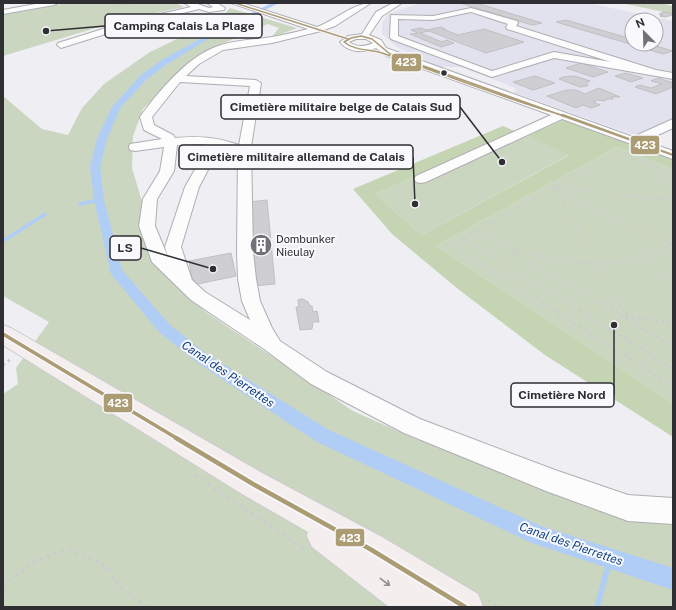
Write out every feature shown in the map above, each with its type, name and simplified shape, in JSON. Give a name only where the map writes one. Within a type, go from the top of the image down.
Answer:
[{"type":"main road","points":[[3,334],[253,484],[370,550],[465,607]]},
{"type":"main road","points":[[253,484],[418,607]]},
{"type":"street","points":[[3,4],[8,3]]},
{"type":"street","points":[[3,12],[48,3]]},
{"type":"street","points":[[3,12],[54,3]]},
{"type":"street","points":[[188,3],[211,10],[221,8],[211,3]]},
{"type":"street","points":[[236,3],[348,39],[364,37],[375,40],[378,42],[381,49],[391,54],[512,101],[562,115],[673,154]]},
{"type":"street","points":[[367,3],[332,24],[318,29],[272,40],[251,42],[220,48],[196,62],[177,79],[146,117],[148,126],[169,138],[171,142],[167,171],[150,198],[148,226],[158,258],[198,296],[319,378],[412,426],[555,482],[628,508],[673,511]]},
{"type":"street","points":[[364,37],[379,14],[398,3]]},
{"type":"street","points":[[61,45],[132,22],[199,7]]},
{"type":"street","points":[[652,72],[510,27],[514,24],[471,10],[433,18],[394,17],[394,37],[492,74],[554,55],[673,76]]},
{"type":"street","points":[[348,39],[344,41],[345,44],[379,52],[485,90],[501,84]]},
{"type":"street","points":[[359,48],[370,48],[378,44]]},
{"type":"street","points":[[556,66],[570,62]]},
{"type":"street","points":[[177,79],[256,83],[244,151],[245,252],[247,279],[251,302],[263,329],[273,346]]},
{"type":"street","points":[[421,179],[562,115]]},
{"type":"street","points":[[634,141],[673,123]]},
{"type":"street","points":[[135,147],[200,140],[217,142],[244,151]]},
{"type":"street","points":[[183,282],[172,247],[192,187],[217,142]]},
{"type":"path","points":[[3,31],[133,3]]},
{"type":"path","points":[[638,3],[673,9]]},
{"type":"path","points":[[643,3],[673,9]]},
{"type":"path","points":[[654,3],[673,9]]},
{"type":"path","points":[[673,174],[618,152],[451,245],[673,386]]},
{"type":"path","points":[[646,163],[673,186]]},
{"type":"path","points":[[554,188],[673,200]]},
{"type":"path","points":[[554,188],[673,244]]},
{"type":"path","points":[[554,188],[627,316]]},
{"type":"path","points":[[477,231],[673,346]]},
{"type":"path","points":[[464,238],[673,368]]},
{"type":"path","points":[[509,249],[553,259],[597,263],[620,262],[641,258],[659,252],[673,244]]},
{"type":"path","points":[[641,258],[673,284]]},
{"type":"path","points":[[620,314],[673,323]]},
{"type":"path","points":[[187,469],[309,553]]},
{"type":"path","points":[[3,585],[36,561],[68,549],[101,563],[110,571],[119,586],[147,607]]},
{"type":"shaded area","points":[[421,3],[588,3],[630,12],[624,12],[624,52],[664,52],[664,19],[673,21],[673,119],[639,137],[515,93],[515,88],[461,67],[440,67],[416,58],[396,46],[382,34],[382,23],[388,14]]},
{"type":"green space","points":[[68,3],[175,3],[184,7],[119,21],[3,56],[3,15]]},
{"type":"green space","points":[[621,3],[661,3],[673,6],[673,14]]},
{"type":"green space","points":[[230,8],[297,28],[271,38],[279,28],[268,24],[217,46],[188,65],[143,109],[133,136],[132,168],[143,205],[149,252],[168,278],[206,312],[353,411],[411,437],[515,478],[631,517],[673,525],[673,607],[3,607],[3,394],[18,384],[16,368],[49,322],[3,296],[3,96],[42,129],[68,135],[82,108],[104,84],[150,52],[221,18]]},
{"type":"green space","points":[[563,120],[673,158],[673,169],[617,147],[436,246],[673,403],[673,437],[545,355],[458,289],[392,234],[353,189],[503,126],[517,132],[375,194],[422,235],[569,155],[527,136]]},
{"type":"green space","points":[[517,132],[570,154],[422,235],[375,194]]},
{"type":"green space","points":[[617,147],[673,169],[673,403],[436,246]]},
{"type":"building","points":[[460,3],[476,3],[542,23],[532,25]]},
{"type":"building","points":[[664,12],[673,14],[673,15],[665,17]]},
{"type":"building","points":[[566,20],[624,37],[624,42],[556,22]]},
{"type":"building","points":[[441,27],[458,35],[484,29],[524,42],[486,53],[429,31],[420,33],[442,42],[447,40],[454,43],[441,47],[410,34],[418,33],[411,30],[420,28],[427,30]]},
{"type":"building","points":[[664,48],[673,51],[663,54],[656,52],[664,52]]},
{"type":"building","points":[[581,63],[608,72],[593,77],[566,68]]},
{"type":"building","points":[[626,73],[643,78],[631,82],[615,76]]},
{"type":"building","points":[[535,76],[555,83],[533,90],[513,82]]},
{"type":"building","points":[[575,76],[590,81],[586,82],[588,84],[587,86],[580,87],[559,79],[563,77]]},
{"type":"building","points":[[658,78],[673,83],[673,87],[656,94],[635,87],[640,85],[651,88],[662,84],[651,81]]},
{"type":"building","points":[[599,88],[620,97],[611,97],[613,99],[606,99],[605,101],[598,100],[593,102],[600,105],[591,108],[583,105],[576,108],[547,96],[567,90],[576,90],[585,94]]},
{"type":"building","name":"Dombunker Nieulay","points":[[267,200],[275,284],[252,286],[249,202]]},
{"type":"building","points":[[231,253],[236,276],[193,285],[189,261]]},
{"type":"building","points":[[303,299],[308,302],[310,306],[312,306],[313,312],[317,311],[319,322],[313,322],[312,329],[300,330],[296,307],[299,307],[298,300]]},
{"type":"waterway","name":"Canal des Pierrettes","points":[[276,3],[209,36],[163,63],[144,77],[116,107],[102,139],[95,167],[99,200],[116,271],[165,329],[203,359],[323,436],[539,536],[673,579]]},
{"type":"waterway","points":[[80,204],[99,200]]},
{"type":"waterway","points":[[3,241],[45,214]]},
{"type":"waterway","points":[[597,607],[610,559]]},
{"type":"transit line","name":"423","points":[[235,3],[348,39]]},
{"type":"transit line","name":"423","points":[[361,36],[372,39],[382,49],[390,54],[558,114],[491,93],[381,53],[352,47],[344,42],[351,38],[361,36]]},
{"type":"transit line","name":"423","points":[[558,114],[562,115],[673,155],[558,114]]},
{"type":"transit line","name":"423","points":[[3,334],[253,484],[370,549],[465,607]]},
{"type":"place","name":"Camping Calais La Plage","points":[[46,31]]},
{"type":"place","name":"Cimetière militaire belge de Calais Sud","points":[[502,162]]},
{"type":"place","name":"Cimetière militaire allemand de Calais","points":[[415,204]]},
{"type":"place","name":"Dombunker Nieulay","points":[[261,245]]},
{"type":"place","name":"LS","points":[[213,269]]},
{"type":"place","name":"Cimetière Nord","points":[[614,325]]}]
